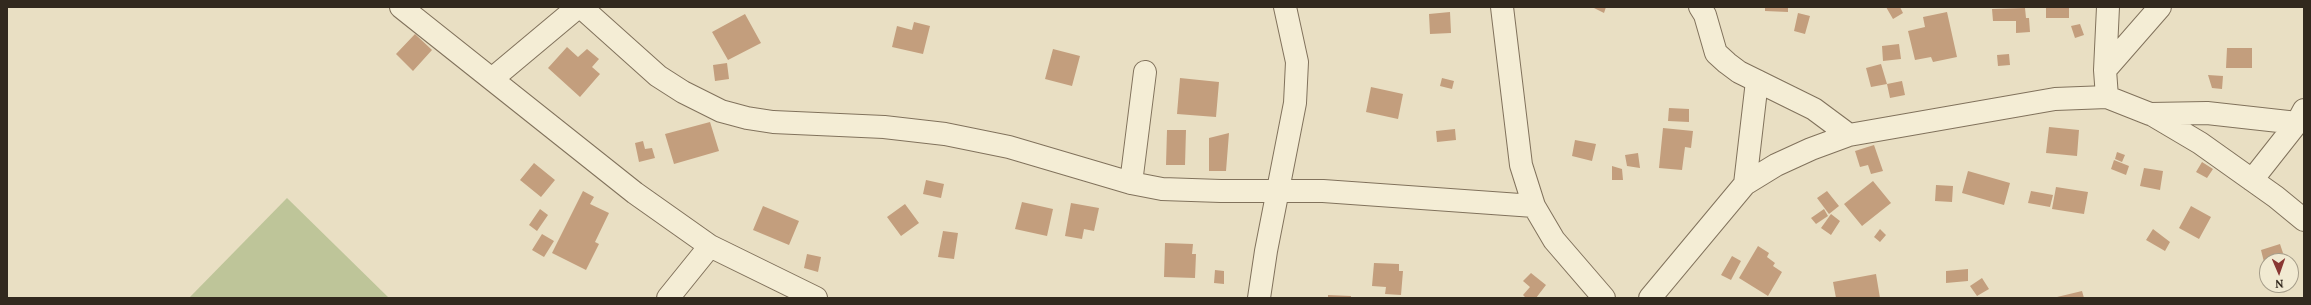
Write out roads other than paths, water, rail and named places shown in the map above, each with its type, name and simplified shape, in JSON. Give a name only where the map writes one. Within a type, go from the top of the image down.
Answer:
[{"type":"street","points":[[401,7],[635,193],[710,246],[816,298]]},
{"type":"street","points":[[492,79],[578,7]]},
{"type":"street","points":[[581,7],[658,76],[683,92],[721,111],[747,118],[773,122],[884,126],[945,134],[1009,147],[1131,183],[1162,189],[1221,192],[1279,190],[1323,191],[1534,206]]},
{"type":"street","points":[[1259,298],[1295,103],[1296,69],[1294,44],[1285,7]]},
{"type":"street","points":[[1502,7],[1521,165],[1534,206],[1554,240],[1604,298]]},
{"type":"street","points":[[1700,7],[1705,15],[1716,53],[1739,72],[1814,109],[1849,135]]},
{"type":"street","points":[[2107,97],[2105,70],[2108,7]]},
{"type":"street","points":[[2105,70],[2160,7]]},
{"type":"street","points":[[1131,183],[1145,72]]},
{"type":"street","points":[[1746,184],[1757,81]]},
{"type":"street","points":[[1650,298],[1746,184],[1776,165],[1811,149],[1849,135],[2055,99],[2107,97],[2150,114],[2200,143],[2252,180],[2304,220]]},
{"type":"street","points":[[2150,114],[2207,113],[2300,117]]},
{"type":"street","points":[[2252,180],[2300,117]]},
{"type":"street","points":[[668,298],[710,246]]}]
